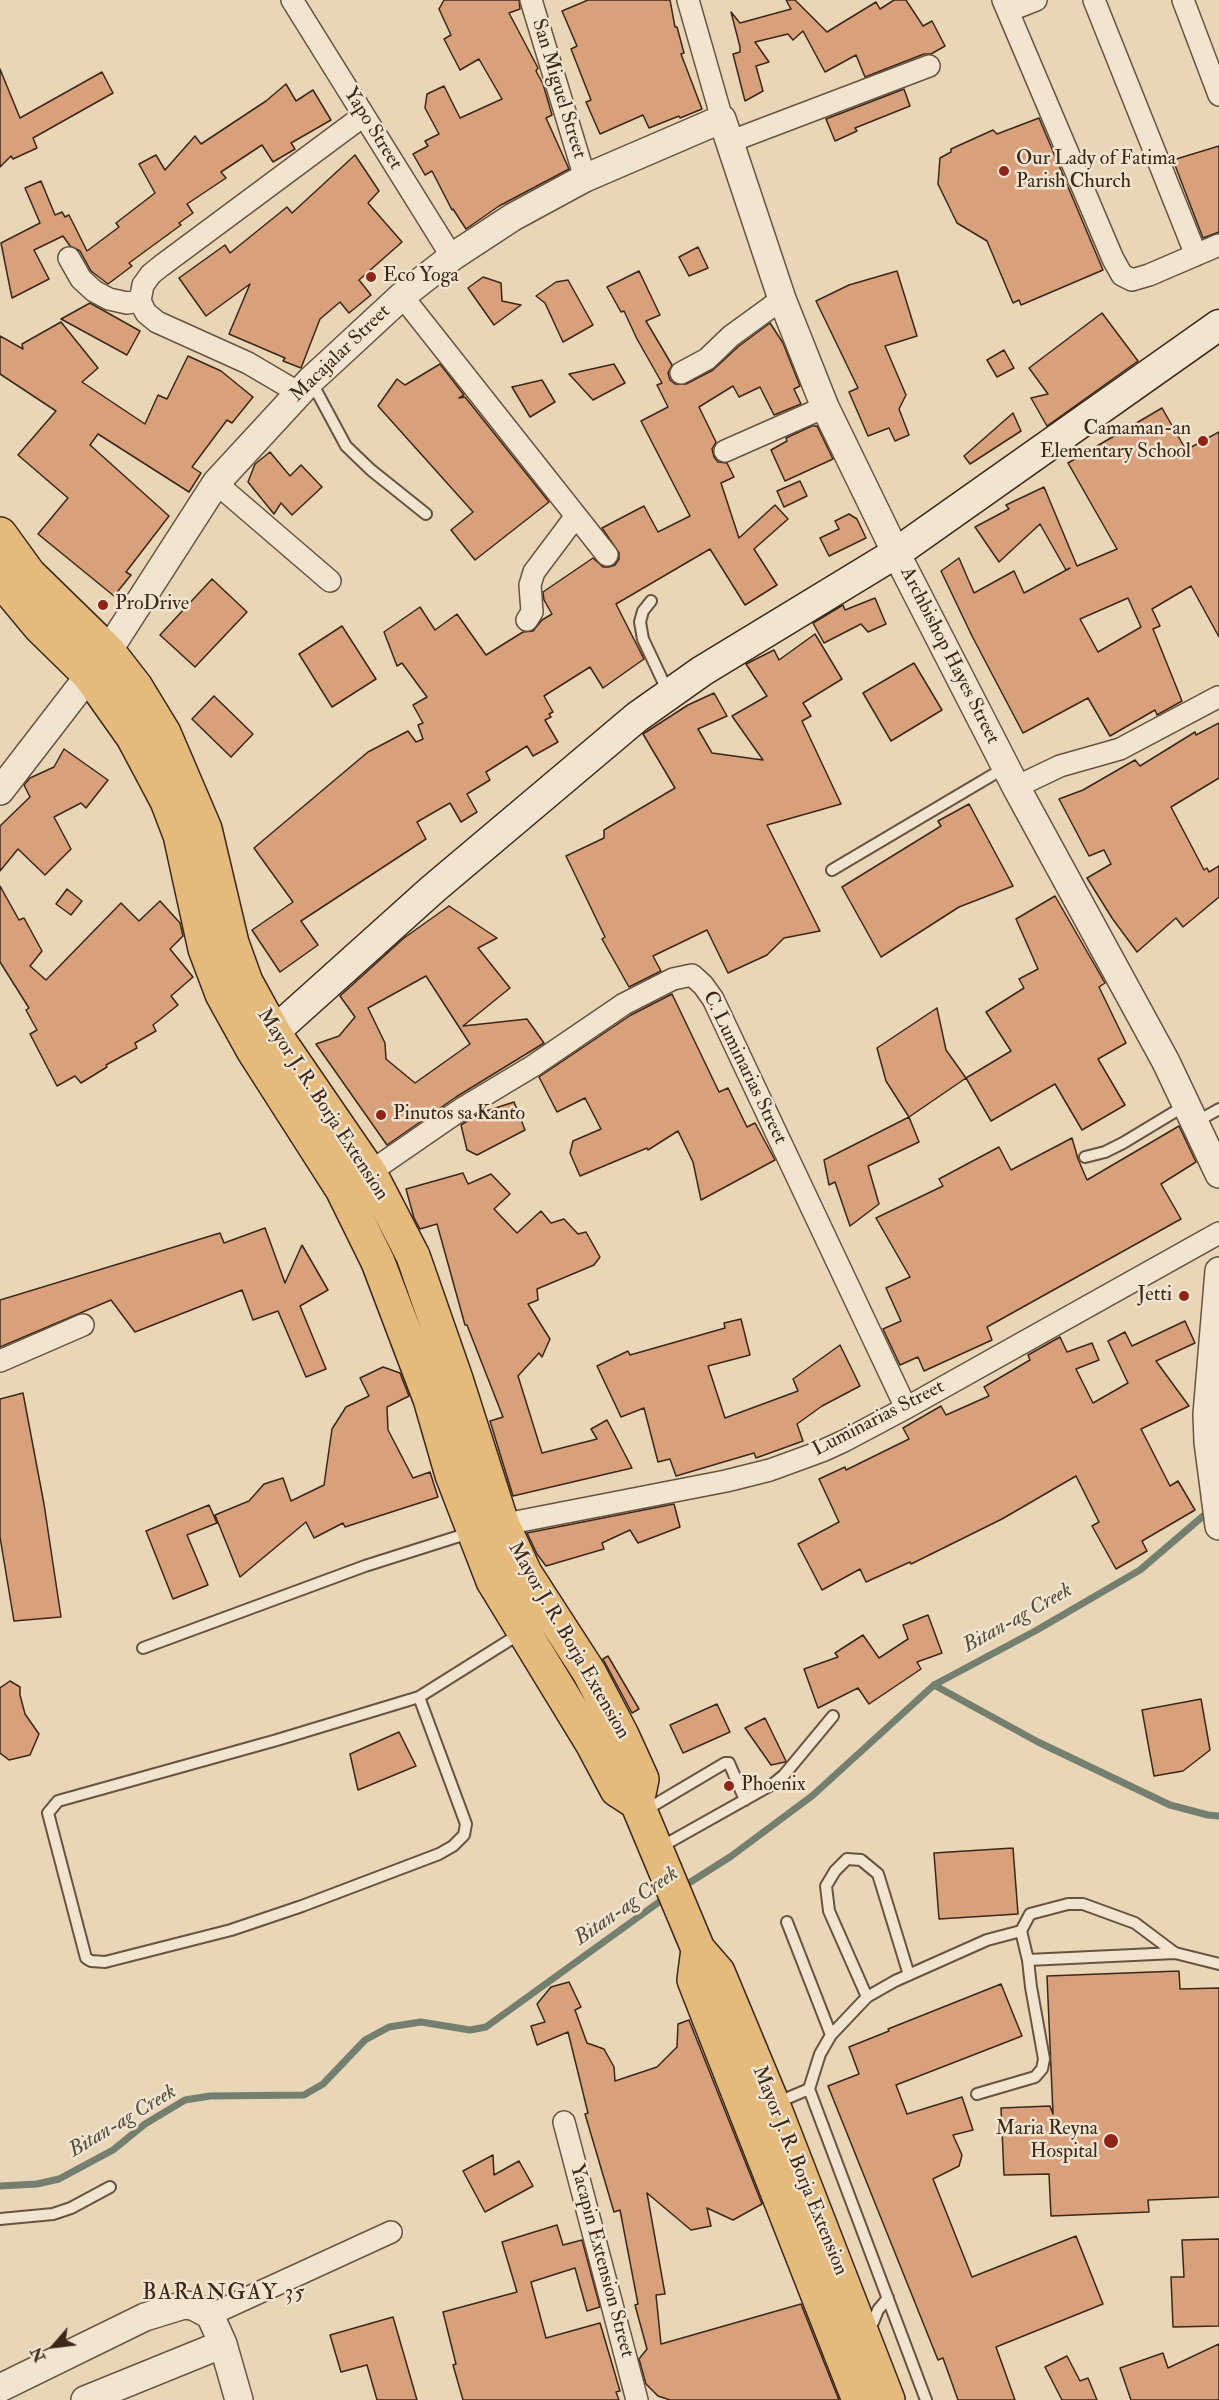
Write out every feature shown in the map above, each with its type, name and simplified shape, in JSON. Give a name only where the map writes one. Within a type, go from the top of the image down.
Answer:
[{"type":"main road","points":[[264,1041],[489,841],[637,717],[702,671],[896,553],[1219,325]]},
{"type":"main road","name":"Mayor J. R. Borja Extension","points":[[0,534],[99,663]]},
{"type":"main road","name":"Mayor J. R. Borja Extension","points":[[0,579],[40,627],[136,687],[164,733],[205,829],[232,943],[264,1041],[378,1262],[430,1399],[452,1475],[487,1528],[525,1573],[538,1623],[589,1672],[622,1735],[642,1779],[639,1808],[698,1949],[718,1972],[773,2104],[787,2176]]},
{"type":"main road","name":"Mayor J. R. Borja Extension","points":[[264,1041],[370,1173],[413,1257],[456,1379],[487,1528]]},
{"type":"main road","name":"Mayor J. R. Borja Extension","points":[[698,1949],[694,1980],[787,2176],[854,2346],[888,2400]]},
{"type":"main road","name":"Mayor J. R. Borja Extension","points":[[854,2346],[859,2400]]},
{"type":"street","name":"Yapo Street","points":[[292,0],[452,257]]},
{"type":"street","name":"San Miguel Street","points":[[531,0],[585,178]]},
{"type":"street","points":[[688,0],[725,130],[929,66]]},
{"type":"street","points":[[1036,0],[1006,5],[1113,260],[1122,275],[1132,280],[1149,275],[1219,245]]},
{"type":"street","points":[[1094,0],[1196,255]]},
{"type":"street","points":[[1183,0],[1219,95]]},
{"type":"street","points":[[305,387],[157,322],[146,313],[140,301],[143,285],[160,266],[363,116]]},
{"type":"street","name":"Macajalar Street","points":[[0,791],[99,663],[216,483],[305,387],[402,296],[452,257],[513,217],[585,178],[725,130]]},
{"type":"street","name":"Archbishop Hayes Street","points":[[725,130],[782,299],[825,407],[896,553],[1011,777],[1166,1062],[1201,1112],[1219,1174]]},
{"type":"street","points":[[69,258],[81,279],[94,291],[109,299],[127,303],[140,301]]},
{"type":"street","points":[[402,296],[607,555]]},
{"type":"street","points":[[681,373],[707,359],[731,336],[782,299]]},
{"type":"street","points":[[725,451],[825,407]]},
{"type":"street","points":[[216,483],[330,581]]},
{"type":"street","points":[[527,620],[532,612],[530,585],[534,572],[576,516]]},
{"type":"street","points":[[1011,777],[1120,749],[1218,697]]},
{"type":"street","name":"C. Luminarias Street","points":[[342,1189],[370,1173],[463,1108],[533,1066],[624,1004],[674,979],[692,975],[713,999],[906,1408]]},
{"type":"street","name":"Luminarias Street","points":[[487,1528],[726,1481],[770,1470],[844,1441],[1219,1233]]},
{"type":"street","points":[[1219,1271],[1207,1413],[1208,1442],[1219,1526]]},
{"type":"street","points":[[0,1361],[83,1325]]},
{"type":"street","name":"Yacapin Extension Street","points":[[564,2122],[637,2400]]},
{"type":"street","points":[[210,2315],[392,2232]]},
{"type":"street","points":[[0,2388],[145,2317],[170,2308],[193,2306],[210,2315],[223,2344],[239,2400]]},
{"type":"street","points":[[90,2399],[223,2344]]},
{"type":"lane","points":[[305,387],[346,446],[371,470],[426,514]]},
{"type":"lane","points":[[651,601],[643,611],[640,622],[641,630],[669,694]]},
{"type":"lane","points":[[832,870],[1011,777]]},
{"type":"lane","points":[[1085,1157],[1105,1152],[1201,1112]]},
{"type":"lane","points":[[143,1648],[364,1566],[487,1528]]},
{"type":"lane","points":[[419,1697],[466,1824],[464,1835],[453,1846],[439,1854],[302,1906],[231,1930],[105,1962],[91,1961],[86,1958],[48,1813],[58,1801],[277,1740],[419,1697],[538,1623]]},
{"type":"lane","points":[[660,1859],[784,1775],[833,1716]]},
{"type":"lane","points":[[639,1808],[725,1763],[729,1763],[745,1800]]},
{"type":"lane","points":[[867,1996],[829,1911],[826,1887],[835,1871],[847,1859],[861,1860],[878,1874],[909,1975]]},
{"type":"lane","points":[[977,2094],[1035,2077],[1042,2069],[1044,2060],[1031,1987],[1029,1960],[1021,1931],[1030,1914],[1068,1904],[1083,1904],[1135,1923],[1175,1953]]},
{"type":"lane","points":[[787,1922],[831,2035]]},
{"type":"lane","points":[[926,2400],[810,2089],[820,2054],[831,2035],[867,1996],[987,1940],[1021,1931]]},
{"type":"lane","points":[[1029,1960],[1175,1953],[1219,1964]]},
{"type":"lane","points":[[773,2104],[810,2089]]},
{"type":"lane","points":[[0,2219],[53,2214],[71,2208],[110,2187]]},
{"type":"lane","points":[[854,2346],[888,2298]]},
{"type":"building","points":[[444,0],[519,0],[520,9],[509,13],[538,68],[536,71],[543,84],[552,115],[546,118],[569,169],[499,206],[466,229],[452,210],[432,171],[425,175],[413,154],[428,146],[425,141],[439,134],[425,108],[427,94],[444,86],[460,118],[502,99],[479,59],[460,70],[444,39],[451,35],[439,9]]},
{"type":"building","points":[[588,0],[670,0],[675,27],[677,27],[684,53],[681,54],[702,109],[649,128],[643,115],[600,134],[586,102],[591,100],[571,49],[577,46],[562,11]]},
{"type":"building","points":[[786,0],[795,0],[827,32],[876,2],[880,9],[894,0],[906,0],[923,26],[932,21],[945,46],[931,54],[924,54],[865,77],[856,55],[825,72],[803,31],[793,40],[788,34],[755,42],[769,62],[756,66],[763,91],[745,101],[733,54],[740,52],[740,47],[731,12],[740,23],[791,9]]},
{"type":"building","points":[[0,69],[20,118],[102,72],[113,93],[33,138],[37,148],[13,159],[11,156],[0,167]]},
{"type":"building","points":[[286,84],[296,101],[313,90],[331,120],[291,143],[295,149],[273,162],[262,145],[221,172],[226,178],[187,204],[193,213],[179,223],[181,225],[129,263],[132,266],[108,284],[91,271],[80,251],[70,246],[63,236],[34,250],[49,279],[12,298],[1,243],[40,223],[25,188],[41,181],[55,215],[62,212],[65,217],[69,215],[87,251],[119,227],[116,223],[155,193],[139,164],[156,155],[165,170],[195,136],[201,144],[266,101]]},
{"type":"building","points":[[904,89],[910,106],[855,128],[857,131],[835,141],[826,119]]},
{"type":"building","points":[[1039,118],[1103,270],[1021,305],[1019,300],[1013,303],[987,241],[957,223],[938,184],[940,158],[951,152],[951,149],[993,130],[997,134]]},
{"type":"building","points":[[1219,146],[1219,232],[1203,238],[1173,160]]},
{"type":"building","points":[[355,155],[379,191],[368,203],[402,242],[359,280],[371,295],[349,313],[340,302],[320,319],[301,368],[283,361],[285,358],[229,334],[250,284],[206,316],[179,278],[225,245],[230,253],[287,207],[292,213]]},
{"type":"building","points":[[698,247],[708,268],[689,276],[679,257]]},
{"type":"building","points":[[639,271],[660,315],[646,321],[672,365],[668,373],[670,380],[675,384],[686,384],[713,370],[739,346],[770,323],[783,343],[800,386],[794,389],[801,404],[774,415],[760,387],[739,397],[733,386],[699,407],[716,442],[712,449],[714,457],[718,462],[727,463],[734,477],[721,483],[739,538],[775,505],[788,519],[754,549],[777,585],[745,605],[710,549],[616,604],[644,659],[603,688],[590,667],[544,696],[553,712],[549,714],[551,717],[545,720],[558,742],[533,756],[527,746],[486,772],[490,780],[467,794],[477,812],[461,822],[450,803],[417,822],[426,839],[301,921],[318,945],[280,972],[252,930],[293,902],[254,848],[368,752],[408,731],[416,742],[423,739],[418,725],[423,723],[413,705],[427,697],[402,663],[397,666],[384,632],[420,607],[435,630],[457,614],[486,655],[523,632],[533,631],[542,620],[552,614],[544,600],[543,592],[593,558],[603,567],[615,565],[619,559],[619,553],[602,528],[644,506],[658,532],[690,516],[641,421],[668,407],[657,385],[662,383],[624,311],[621,312],[607,287]]},
{"type":"building","points":[[897,271],[917,336],[885,346],[906,395],[899,409],[909,435],[895,441],[889,428],[868,436],[849,392],[858,388],[816,301],[849,285]]},
{"type":"building","points":[[483,277],[501,283],[502,301],[521,305],[494,325],[468,288]]},
{"type":"building","points":[[568,280],[593,325],[563,342],[545,303],[536,296],[556,282]]},
{"type":"building","points":[[90,303],[140,331],[127,355],[61,319]]},
{"type":"building","points":[[1102,313],[1138,361],[1047,426],[1031,398],[1048,394],[1029,368]]},
{"type":"building","points":[[61,322],[98,368],[82,382],[145,424],[158,395],[167,399],[188,356],[221,371],[253,397],[232,423],[227,420],[192,467],[201,473],[189,492],[98,434],[90,445],[169,516],[126,572],[131,575],[114,596],[38,534],[68,498],[18,455],[56,411],[0,374],[0,336],[23,349],[22,344]]},
{"type":"building","points":[[1004,350],[1014,368],[997,377],[987,360]]},
{"type":"building","points":[[440,364],[464,395],[459,398],[465,397],[549,502],[475,560],[451,530],[473,512],[378,406],[397,379],[405,385]]},
{"type":"building","points":[[614,364],[625,383],[593,400],[569,374]]},
{"type":"building","points":[[542,380],[555,402],[530,417],[512,387]]},
{"type":"building","points":[[1162,408],[1186,450],[1219,432],[1219,637],[1191,586],[1152,609],[1160,626],[1153,629],[1182,701],[1157,715],[1155,710],[1110,736],[1088,698],[1023,733],[941,571],[959,558],[974,593],[1014,571],[1024,593],[1070,568],[1066,570],[1040,524],[999,562],[975,527],[1009,509],[1006,505],[1044,487],[1077,566],[1117,549],[1068,463]],"holes":[[[1128,598],[1141,627],[1098,652],[1080,619]]]},
{"type":"building","points":[[1013,413],[1021,431],[970,464],[964,456]]},
{"type":"building","points":[[812,426],[817,426],[833,459],[785,481],[771,450],[787,441],[786,438]]},
{"type":"building","points":[[270,452],[290,476],[301,465],[322,487],[292,515],[281,503],[274,514],[248,482],[255,464]]},
{"type":"building","points":[[800,481],[807,496],[784,507],[777,491]]},
{"type":"building","points":[[849,514],[857,519],[866,538],[829,556],[820,538],[839,529],[835,521]]},
{"type":"building","points":[[212,579],[247,612],[195,667],[160,635]]},
{"type":"building","points":[[875,598],[886,624],[868,632],[861,624],[824,643],[813,623],[843,605],[845,610]]},
{"type":"building","points":[[342,626],[376,679],[332,707],[299,654]]},
{"type":"building","points":[[815,634],[842,679],[803,703],[811,716],[802,721],[841,804],[767,825],[820,931],[784,938],[767,955],[728,973],[707,930],[653,956],[661,971],[629,987],[602,939],[605,937],[566,856],[604,838],[604,830],[675,788],[643,734],[688,705],[714,693],[727,716],[698,729],[712,753],[763,760],[732,716],[767,696],[746,664],[774,650],[779,660]]},
{"type":"building","points":[[914,663],[942,710],[891,741],[863,693]]},
{"type":"building","points":[[214,696],[253,734],[231,757],[192,719]]},
{"type":"building","points":[[1219,723],[1219,778],[1171,807],[1204,870],[1207,868],[1209,872],[1219,866],[1219,897],[1183,927],[1176,918],[1137,952],[1087,878],[1111,864],[1104,850],[1089,856],[1059,799],[1083,790],[1135,760],[1140,766],[1195,732],[1196,735]]},
{"type":"building","points":[[64,749],[108,780],[86,808],[81,803],[54,817],[71,849],[45,875],[18,849],[0,871],[0,826],[30,797],[24,785],[30,778],[54,767]]},
{"type":"building","points":[[969,804],[1013,886],[959,907],[881,957],[842,887],[941,826],[938,821]]},
{"type":"building","points":[[0,886],[19,920],[24,918],[42,951],[30,966],[46,980],[121,903],[139,921],[160,901],[180,923],[183,936],[170,949],[193,977],[171,996],[178,1005],[153,1025],[156,1031],[135,1043],[137,1048],[106,1065],[107,1067],[81,1083],[75,1076],[57,1086],[30,1034],[37,1030],[26,1010],[29,1008],[0,962]]},
{"type":"building","points":[[67,889],[82,901],[71,915],[56,904]]},
{"type":"building","points":[[1055,896],[1105,983],[1099,987],[1126,1043],[1098,1059],[1125,1105],[1082,1130],[1055,1084],[991,1121],[966,1078],[1011,1051],[986,1012],[1024,988],[1019,979],[1038,969],[1016,919]]},
{"type":"building","points":[[449,906],[497,938],[478,948],[510,988],[463,1026],[527,1019],[544,1043],[456,1097],[387,1145],[316,1044],[339,1036],[355,1017],[340,996],[404,938]],"holes":[[[426,976],[470,1044],[415,1083],[386,1059],[385,1043],[368,1008]]]},
{"type":"building","points":[[672,994],[719,1092],[728,1088],[747,1127],[755,1123],[775,1160],[701,1200],[693,1162],[678,1131],[648,1150],[647,1148],[580,1176],[570,1153],[573,1141],[601,1129],[585,1098],[557,1112],[539,1077],[631,1015]]},
{"type":"building","points":[[937,1008],[946,1050],[966,1078],[909,1117],[886,1081],[877,1048]]},
{"type":"building","points":[[514,1102],[525,1130],[477,1155],[467,1150],[461,1125],[480,1113]]},
{"type":"building","points":[[909,1117],[919,1142],[868,1166],[879,1204],[850,1226],[835,1182],[829,1185],[824,1160]]},
{"type":"building","points":[[1179,1126],[1196,1162],[1161,1184],[1181,1219],[987,1327],[992,1340],[924,1371],[918,1357],[900,1365],[883,1329],[901,1321],[886,1288],[910,1277],[876,1218],[943,1186],[939,1179],[999,1147],[1011,1170],[1072,1138],[1087,1180]]},
{"type":"building","points":[[463,1173],[468,1184],[491,1174],[510,1194],[494,1209],[517,1233],[541,1211],[551,1223],[564,1219],[578,1234],[586,1232],[600,1257],[594,1265],[537,1289],[538,1300],[528,1304],[550,1339],[542,1357],[539,1353],[518,1376],[542,1453],[597,1439],[591,1429],[607,1420],[632,1468],[513,1496],[490,1421],[503,1417],[467,1325],[465,1325],[437,1224],[420,1229],[414,1218],[406,1189]]},
{"type":"building","points":[[265,1228],[285,1283],[302,1245],[328,1290],[300,1306],[326,1369],[306,1377],[278,1311],[253,1320],[242,1290],[135,1332],[111,1300],[0,1347],[0,1300],[220,1233],[224,1243]]},
{"type":"building","points":[[741,1319],[750,1355],[708,1366],[725,1418],[798,1391],[793,1379],[840,1345],[860,1386],[822,1406],[797,1424],[803,1441],[756,1458],[754,1453],[676,1476],[670,1459],[658,1462],[644,1408],[621,1417],[597,1366],[628,1351],[630,1355],[725,1328],[724,1323]]},
{"type":"building","points":[[1185,1321],[1195,1343],[1156,1361],[1189,1406],[1141,1429],[1170,1486],[1178,1481],[1195,1510],[1142,1541],[1147,1551],[1116,1569],[1092,1526],[1099,1522],[1076,1476],[1002,1519],[911,1564],[910,1562],[866,1582],[860,1569],[822,1590],[798,1544],[839,1522],[819,1479],[845,1467],[846,1470],[909,1439],[903,1428],[941,1406],[946,1415],[989,1396],[984,1387],[1030,1360],[1028,1355],[1060,1337],[1067,1352],[1092,1343],[1099,1360],[1076,1369],[1093,1403],[1128,1383],[1108,1341],[1125,1332],[1132,1346]]},
{"type":"building","points":[[383,1367],[400,1373],[409,1396],[387,1407],[388,1430],[413,1478],[430,1472],[438,1497],[345,1527],[343,1523],[314,1538],[306,1522],[240,1577],[215,1515],[249,1501],[264,1484],[283,1478],[291,1501],[324,1485],[332,1429],[346,1407],[369,1396],[360,1378]]},
{"type":"building","points":[[23,1393],[44,1504],[61,1617],[14,1621],[0,1537],[0,1399]]},
{"type":"building","points":[[674,1504],[680,1527],[638,1543],[630,1530],[602,1543],[604,1549],[546,1566],[537,1554],[527,1533]]},
{"type":"building","points":[[209,1505],[217,1523],[187,1535],[208,1585],[173,1599],[146,1531]]},
{"type":"building","points":[[928,1615],[942,1653],[917,1662],[921,1669],[869,1704],[858,1688],[818,1708],[804,1669],[838,1657],[835,1653],[863,1635],[879,1658],[908,1639],[903,1625]]},
{"type":"building","points":[[608,1656],[639,1709],[632,1713],[603,1659]]},
{"type":"building","points":[[10,1681],[20,1687],[25,1714],[39,1734],[30,1755],[9,1760],[0,1753],[0,1688]]},
{"type":"building","points":[[1201,1699],[1210,1750],[1183,1771],[1154,1776],[1142,1710]]},
{"type":"building","points":[[717,1704],[730,1732],[683,1753],[670,1725]]},
{"type":"building","points":[[765,1718],[785,1762],[771,1765],[745,1728]]},
{"type":"building","points":[[399,1732],[416,1766],[358,1790],[350,1754]]},
{"type":"building","points":[[1013,1848],[1018,1914],[939,1919],[934,1853]]},
{"type":"building","name":"Maria Reyna Hospital","points":[[1179,1971],[1180,1989],[1219,1988],[1219,2197],[1148,2200],[1149,2212],[1051,2216],[1049,2174],[1004,2175],[1001,2108],[1050,2106],[1053,2114],[1047,1976]]},
{"type":"building","points":[[569,1982],[581,2007],[575,2010],[587,2043],[604,2049],[614,2067],[615,2081],[657,2067],[677,2047],[678,2024],[689,2020],[762,2204],[733,2220],[707,2208],[711,2226],[691,2230],[647,2193],[665,2294],[656,2295],[661,2344],[801,2304],[839,2400],[670,2400],[658,2396],[646,2384],[639,2359],[647,2349],[635,2305],[638,2304],[620,2210],[614,2212],[585,2114],[588,2113],[568,2032],[537,2045],[531,2026],[545,2022],[537,2004],[551,1987]]},
{"type":"building","points":[[1001,1984],[1022,2036],[896,2085],[907,2114],[962,2097],[973,2130],[953,2135],[962,2155],[959,2166],[933,2179],[972,2277],[1076,2236],[1103,2304],[996,2347],[1015,2400],[958,2400],[943,2358],[938,2360],[828,2086],[859,2074],[849,2047]]},
{"type":"building","points":[[493,2155],[494,2175],[519,2161],[533,2186],[485,2212],[463,2171]]},
{"type":"building","points":[[557,2225],[563,2245],[582,2240],[600,2307],[587,2311],[575,2268],[531,2282],[546,2338],[600,2323],[620,2391],[616,2392],[619,2400],[463,2400],[453,2365],[456,2364],[443,2312],[517,2292],[502,2242]]},
{"type":"building","points":[[1219,2239],[1219,2326],[1173,2327],[1171,2277],[1184,2277],[1182,2240]]},
{"type":"building","points":[[393,2317],[417,2400],[377,2400],[367,2365],[341,2372],[330,2335]]},
{"type":"building","points":[[1219,2344],[1219,2400],[1131,2400],[1120,2368],[1163,2353],[1168,2368]]},
{"type":"building","points":[[1067,2356],[1080,2381],[1088,2378],[1097,2400],[1062,2400],[1045,2367]]},
{"type":"waterway","name":"Bitan-ag Creek","points":[[681,1888],[730,1857],[812,1796],[934,1685],[1037,1630],[1140,1570],[1209,1511]]},
{"type":"waterway","points":[[934,1685],[1038,1742],[1170,1805],[1219,1816]]},
{"type":"waterway","name":"Bitan-ag Creek","points":[[0,2186],[37,2184],[59,2179],[113,2150],[145,2124],[185,2100],[210,2096],[304,2095],[323,2084],[365,2040],[389,2027],[421,2022],[470,2030],[486,2027],[666,1897]]},
{"type":"place","name":"Our Lady of Fatima Parish Church","points":[[1004,171]]},
{"type":"place","name":"Eco Yoga","points":[[371,277]]},
{"type":"place","name":"Camaman-an Elementary School","points":[[1203,441]]},
{"type":"place","name":"ProDrive","points":[[103,605]]},
{"type":"place","name":"Pinutos sa Kanto","points":[[381,1115]]},
{"type":"place","name":"Jetti","points":[[1184,1296]]},
{"type":"place","name":"Phoenix","points":[[729,1786]]},
{"type":"place","name":"Maria Reyna Hospital","points":[[1111,2141]]},
{"type":"district","name":"BARANGAY 35","points":[[224,2294]]}]
